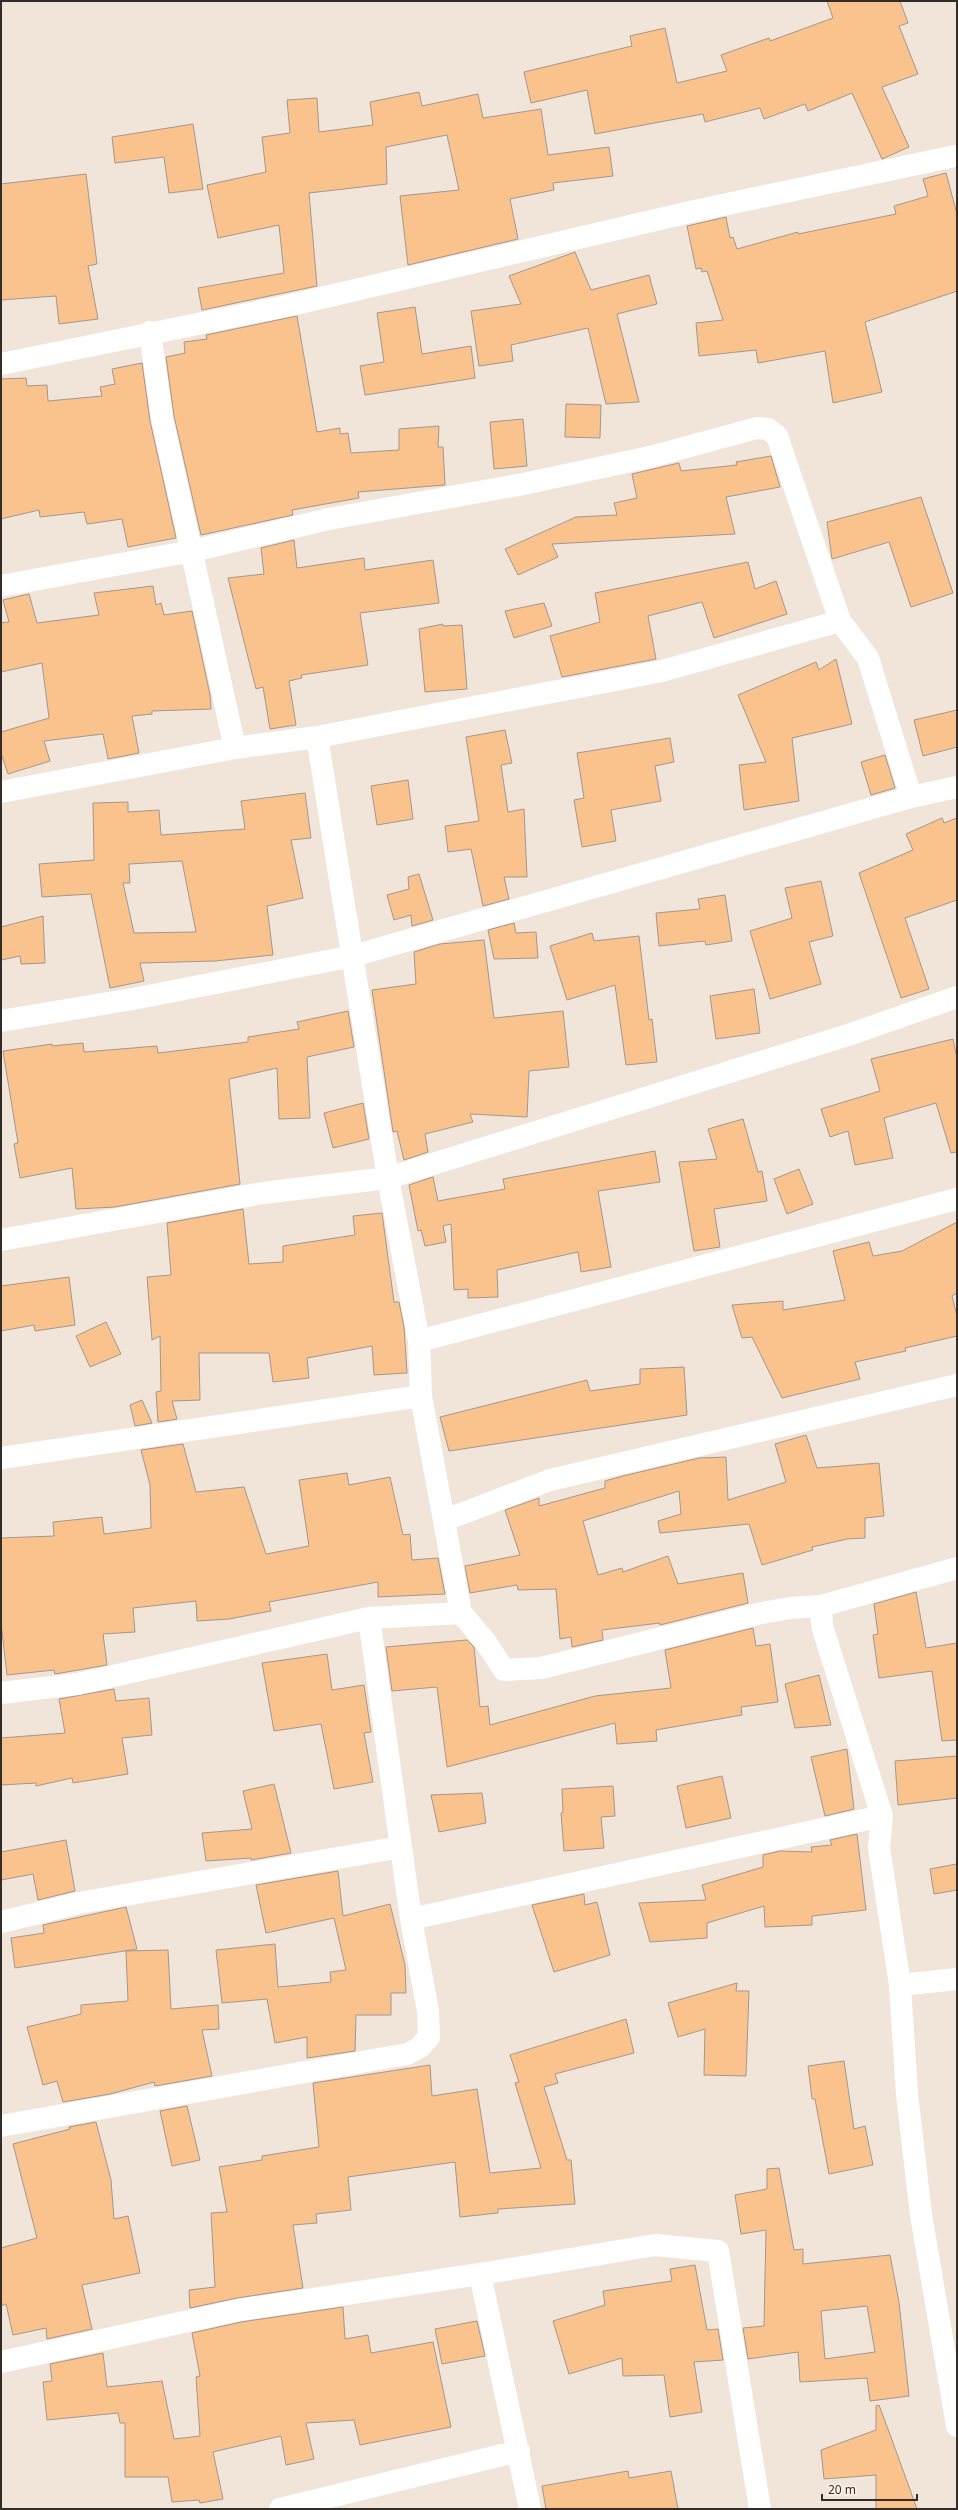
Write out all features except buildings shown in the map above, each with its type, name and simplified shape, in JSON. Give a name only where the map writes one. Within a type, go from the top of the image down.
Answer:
[{"type":"street","points":[[1,364],[150,332],[290,305],[690,212],[955,156]]},
{"type":"street","points":[[150,332],[162,418],[235,748]]},
{"type":"street","points":[[1,586],[192,551],[329,519],[523,484],[650,457],[756,428],[768,429],[777,436],[840,621],[868,658],[911,797]]},
{"type":"street","points":[[1,792],[235,748],[317,737],[662,671],[840,621]]},
{"type":"street","points":[[317,737],[388,1178],[419,1341],[421,1396],[445,1520],[460,1612],[485,1641],[504,1670],[540,1668],[762,1613],[790,1608],[821,1606],[957,1568]]},
{"type":"street","points":[[1,1021],[138,998],[353,956],[911,797],[957,787]]},
{"type":"street","points":[[1,1240],[263,1193],[388,1178],[848,1035],[957,997]]},
{"type":"street","points":[[419,1341],[957,1199]]},
{"type":"street","points":[[445,1520],[550,1480],[957,1385]]},
{"type":"street","points":[[1,1458],[421,1396]]},
{"type":"street","points":[[821,1606],[822,1626],[882,1816],[879,1848],[900,1985],[907,2094],[921,2215],[957,2426]]},
{"type":"street","points":[[1,1693],[78,1684],[369,1618],[460,1612]]},
{"type":"street","points":[[1,2126],[407,2054],[419,2048],[429,2037],[428,2011],[411,1919],[369,1618]]},
{"type":"street","points":[[411,1919],[882,1816]]},
{"type":"street","points":[[1,1922],[79,1903],[401,1847]]},
{"type":"street","points":[[900,1985],[957,1979]]},
{"type":"street","points":[[1,2362],[239,2310],[480,2274],[654,2245],[718,2251],[760,2509]]},
{"type":"street","points":[[480,2274],[519,2451],[530,2509]]},
{"type":"street","points":[[280,2509],[519,2451]]}]
